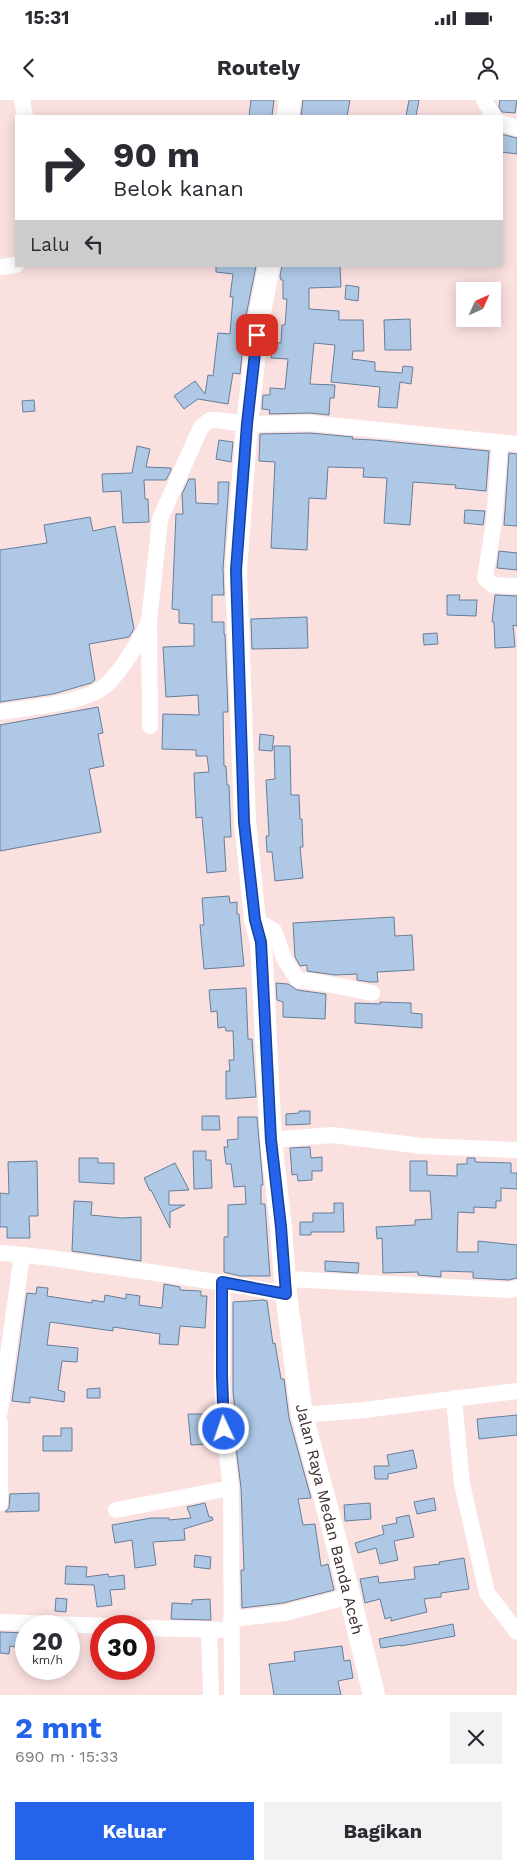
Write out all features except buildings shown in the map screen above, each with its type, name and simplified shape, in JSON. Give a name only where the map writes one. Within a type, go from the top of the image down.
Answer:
[{"type":"highway","points":[[288,115],[290,100]]},
{"type":"highway","name":"Jalan Raya Medan Banda Aceh","points":[[268,267],[259,318],[247,424],[236,570],[244,822],[255,920],[261,942],[271,1140],[302,1415],[374,1695]]},
{"type":"street","points":[[22,100],[25,115]]},
{"type":"street","points":[[484,100],[492,115]]},
{"type":"street","points":[[503,124],[517,128]]},
{"type":"street","points":[[0,266],[15,265]]},
{"type":"street","points":[[150,726],[149,622],[160,519],[201,426],[210,420],[247,424],[310,424],[517,444]]},
{"type":"street","points":[[500,443],[494,522],[485,578],[493,585],[517,586]]},
{"type":"street","points":[[0,712],[88,696],[104,686],[140,639],[149,622]]},
{"type":"street","points":[[255,920],[274,930],[285,960],[298,980],[320,982],[372,993]]},
{"type":"street","points":[[271,1140],[332,1135],[422,1146],[517,1150]]},
{"type":"street","points":[[0,1253],[22,1254],[222,1282],[286,1286],[510,1290],[517,1288]]},
{"type":"street","points":[[0,1412],[22,1254]]},
{"type":"street","points":[[222,1282],[224,1429],[231,1488],[232,1695]]},
{"type":"street","points":[[302,1415],[364,1410],[517,1391]]},
{"type":"street","points":[[454,1398],[462,1484],[486,1592],[517,1632]]},
{"type":"street","points":[[0,1423],[0,1503]]},
{"type":"street","points":[[116,1510],[231,1488]]},
{"type":"street","points":[[155,1628],[209,1630],[286,1613],[350,1596]]},
{"type":"street","points":[[0,1622],[90,1625]]},
{"type":"street","points":[[209,1630],[211,1695]]},
{"type":"route","points":[[224,1429],[222,1282],[286,1294],[281,1227],[271,1140],[261,942],[255,920],[244,822],[236,570],[247,424],[257,335]]}]
